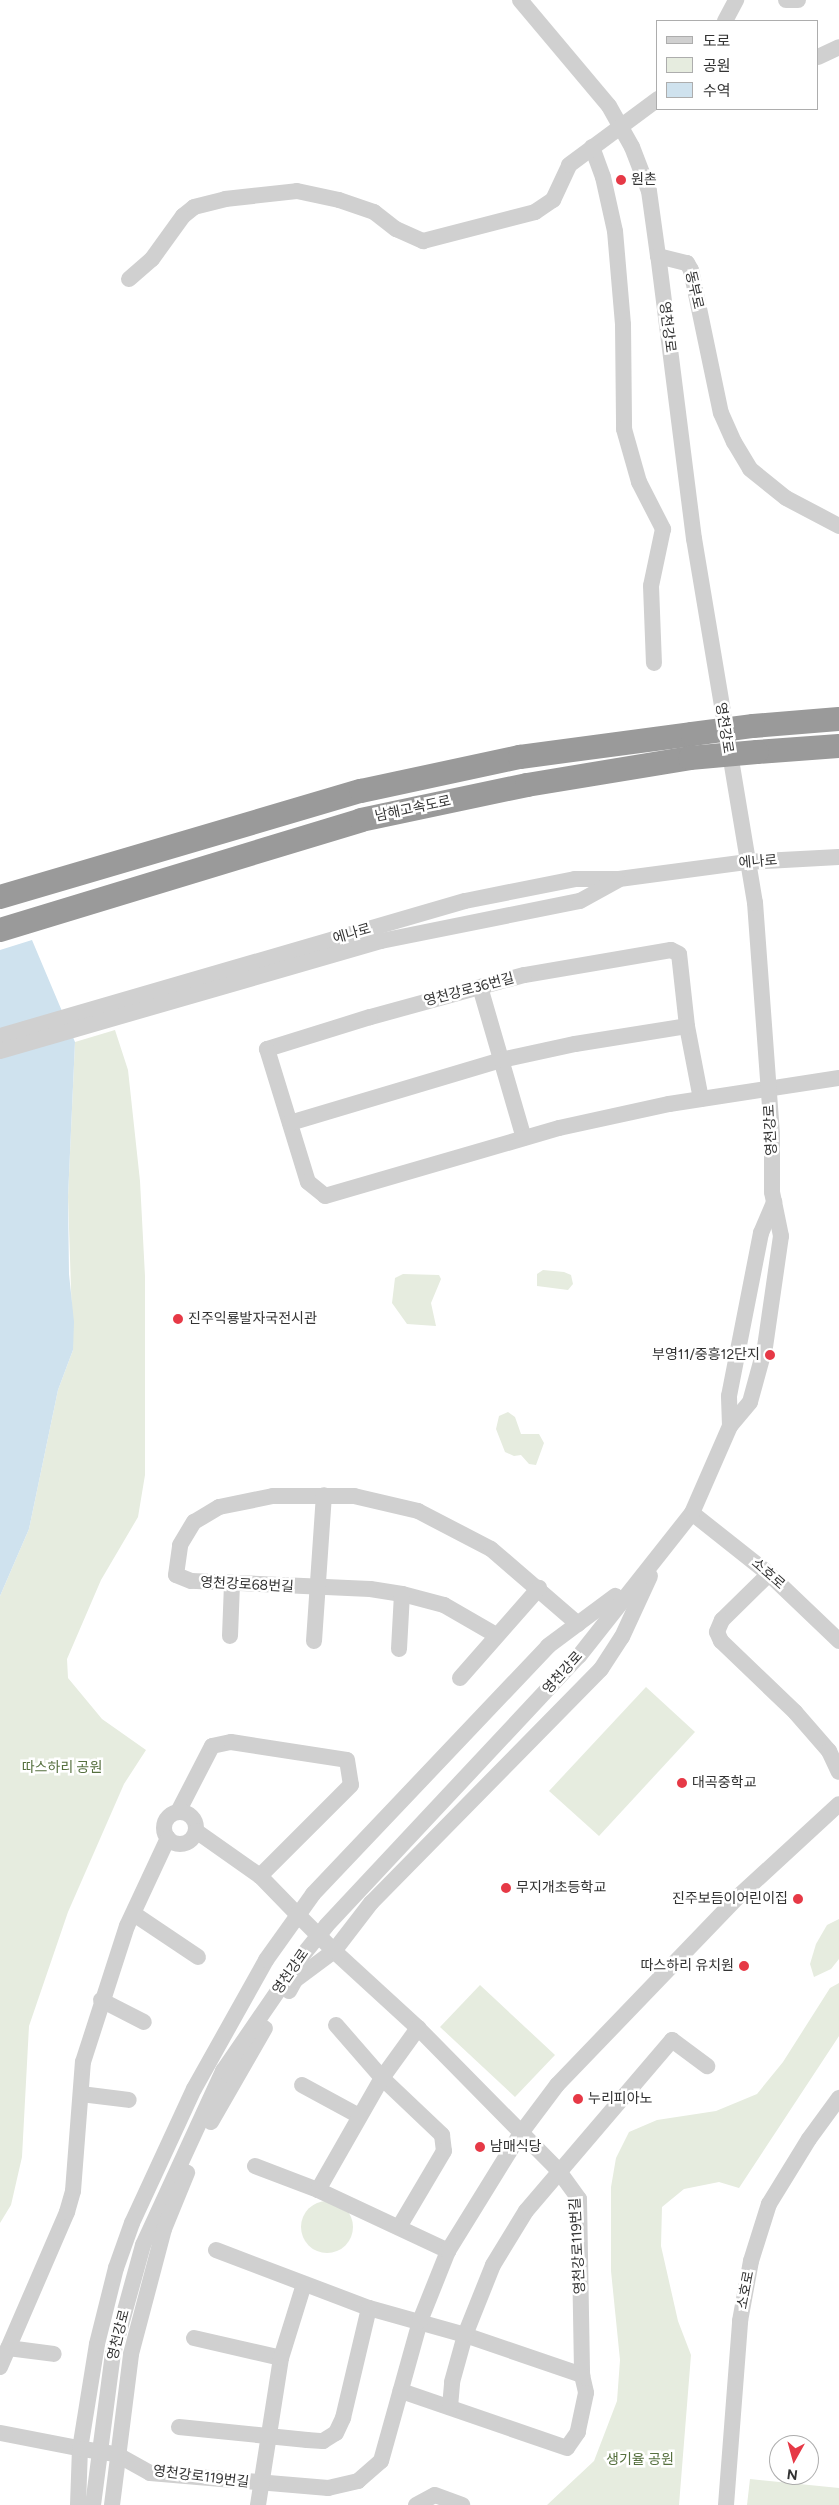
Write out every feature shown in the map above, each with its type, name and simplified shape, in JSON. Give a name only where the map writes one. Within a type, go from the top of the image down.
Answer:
[{"type":"highway","name":"남해고속도로","points":[[0,897],[361,791],[520,756],[753,726],[839,719]]},
{"type":"highway","name":"남해고속도로","points":[[0,930],[361,820],[526,785],[690,758],[839,746]]},
{"type":"street","points":[[520,0],[609,106],[620,125],[649,191],[658,256]]},
{"type":"street","points":[[726,20],[736,0]]},
{"type":"street","points":[[786,0],[798,0]]},
{"type":"street","points":[[819,57],[839,47]]},
{"type":"street","points":[[129,279],[152,259],[173,226],[194,208],[225,199],[297,191],[339,200],[374,212],[396,228],[423,242],[535,212],[553,200],[569,165],[620,125],[656,100]]},
{"type":"street","points":[[592,147],[603,177],[616,231],[623,325],[624,429],[640,482],[663,529],[651,586],[654,662]]},
{"type":"street","name":"동부로","points":[[658,256],[687,263],[691,270],[720,413],[750,469],[786,498],[839,526]]},
{"type":"street","name":"영천강로","points":[[78,2505],[82,2449],[97,2344],[116,2268],[132,2223],[194,2089],[266,1960],[297,1914],[548,1646],[598,1612],[620,1592],[692,1513],[730,1426],[750,1402],[765,1347],[781,1236],[774,1202],[755,903],[746,862],[694,539],[658,256]]},
{"type":"street","name":"에나로","points":[[92,1017],[465,901],[575,879],[619,879],[746,862],[839,857]]},
{"type":"street","name":"에나로","points":[[92,1017],[381,941],[580,901],[619,879]]},
{"type":"street","name":"영천강로36번길","points":[[702,1099],[687,1026],[679,954],[670,950],[524,975],[267,1049],[308,1182],[325,1196],[524,1138],[702,1099],[839,1078]]},
{"type":"street","points":[[480,987],[524,1138]]},
{"type":"street","points":[[0,1036],[92,1017]]},
{"type":"street","points":[[0,1051],[92,1017]]},
{"type":"street","points":[[290,1123],[502,1060],[575,1044],[687,1026]]},
{"type":"street","name":"영천강로","points":[[730,1426],[729,1396],[761,1233],[774,1202]]},
{"type":"street","points":[[314,1641],[324,1494]]},
{"type":"street","name":"영천강로68번길","points":[[496,1635],[444,1605],[402,1594],[370,1589],[232,1585],[191,1581],[176,1574],[180,1545],[194,1522],[233,1504],[273,1496],[324,1494],[354,1496],[418,1511],[491,1549],[539,1588],[578,1624]]},
{"type":"street","name":"소호로","points":[[692,1513],[769,1574],[839,1641]]},
{"type":"street","name":"영천강로","points":[[112,2505],[117,2454],[132,2354],[164,2228],[185,2177],[237,2073],[295,1980],[334,1951],[371,1904],[601,1669],[622,1637],[670,1538]]},
{"type":"street","name":"영천강로","points":[[93,2505],[113,2354],[143,2245],[223,2071],[302,1956],[326,1926],[579,1656],[670,1538]]},
{"type":"street","points":[[769,1574],[722,1620],[717,1632],[721,1641],[795,1712],[830,1750],[839,1772]]},
{"type":"street","points":[[230,1636],[232,1585]]},
{"type":"street","points":[[460,1678],[539,1588]]},
{"type":"street","points":[[399,1648],[402,1594]]},
{"type":"street","points":[[0,2367],[67,2212],[73,2191],[83,2062],[101,2000],[134,1914],[168,1838],[165,1824],[170,1816],[178,1812],[212,1746],[231,1742],[348,1760],[351,1785],[260,1876]]},
{"type":"street","name":"영천강로119번길","points":[[117,2454],[150,2474],[328,2488],[358,2480],[381,2462],[420,2321],[448,2251],[521,2133],[558,2085],[740,1895],[839,1804]]},
{"type":"street","points":[[178,1812],[192,1817],[196,1831],[260,1876],[297,1914]]},
{"type":"street","points":[[168,1838],[176,1843],[186,1843],[196,1831]]},
{"type":"street","points":[[134,1914],[198,1957]]},
{"type":"street","name":"영천강로119번길","points":[[297,1914],[334,1951],[418,2028],[558,2170],[579,2199],[582,2375],[586,2393],[578,2432],[567,2448],[450,2407]]},
{"type":"street","points":[[101,2000],[144,2022]]},
{"type":"street","points":[[336,2025],[382,2078],[442,2135],[444,2151],[399,2227]]},
{"type":"street","points":[[318,2190],[382,2078],[418,2028]]},
{"type":"street","points":[[401,2391],[450,2407],[452,2382],[465,2335],[493,2265],[526,2211],[558,2170],[672,2040],[707,2066]]},
{"type":"street","points":[[302,2085],[359,2116]]},
{"type":"street","points":[[81,2094],[129,2100]]},
{"type":"street","name":"소호로","points":[[726,2505],[740,2321],[752,2261],[770,2204],[809,2139],[839,2098]]},
{"type":"street","points":[[255,2166],[318,2190],[448,2251]]},
{"type":"street","points":[[216,2250],[369,2308],[465,2335],[582,2375]]},
{"type":"street","name":"영천강로119번길","points":[[261,2484],[271,2437],[281,2358],[304,2284]]},
{"type":"street","points":[[179,2427],[323,2441],[340,2428],[369,2308]]},
{"type":"street","points":[[194,2338],[281,2358]]},
{"type":"street","points":[[8,2348],[54,2354]]},
{"type":"street","points":[[0,2432],[82,2449],[117,2454]]},
{"type":"street","points":[[258,2505],[261,2484]]},
{"type":"street","points":[[416,2505],[435,2495],[462,2505]]},
{"type":"green space","name":"따스하리 공원","points":[[115,1030],[128,1070],[140,1181],[145,1276],[145,1475],[138,1517],[101,1580],[67,1659],[68,1678],[102,1719],[146,1750],[124,1784],[68,1912],[29,2026],[22,2157],[11,2205],[0,2223],[0,1596],[29,1529],[58,1390],[73,1350],[68,1197],[75,1042]]},
{"type":"green space","points":[[543,1270],[564,1272],[571,1275],[573,1284],[568,1290],[537,1286],[537,1274]]},
{"type":"green space","points":[[403,1274],[439,1275],[441,1279],[431,1303],[436,1326],[407,1324],[392,1303],[395,1278]]},
{"type":"green space","points":[[508,1412],[515,1417],[521,1434],[539,1434],[544,1443],[536,1465],[529,1464],[521,1455],[514,1456],[505,1452],[496,1429],[499,1416]]},
{"type":"green space","points":[[646,1687],[695,1732],[599,1836],[549,1791]]},
{"type":"green space","points":[[839,1919],[839,1959],[831,1969],[814,1977],[810,1964],[816,1944],[827,1925]]},
{"type":"green space","name":"생기율 공원","points":[[839,1983],[839,2036],[739,2188],[719,2182],[684,2189],[662,2207],[661,2246],[678,2321],[691,2355],[679,2505],[547,2505],[594,2461],[617,2401],[620,2360],[611,2271],[611,2187],[616,2158],[629,2132],[657,2120],[716,2111],[757,2094],[783,2062],[830,1988]]},
{"type":"green space","points":[[480,1985],[555,2055],[515,2097],[440,2027]]},
{"type":"green space","points":[[322,2201],[332,2201],[346,2208],[353,2222],[353,2232],[346,2246],[332,2253],[322,2253],[312,2249],[305,2242],[301,2232],[301,2222],[305,2212],[312,2205]]},
{"type":"green space","points":[[750,2479],[769,2481],[769,2485],[809,2485],[839,2488],[839,2505],[747,2505]]},
{"type":"water","points":[[32,940],[75,1042],[68,1197],[69,1274],[74,1322],[73,1350],[58,1390],[29,1529],[0,1596],[0,950]]},
{"type":"place","name":"원촌","points":[[621,180]]},
{"type":"place","name":"진주익룡발자국전시관","points":[[178,1319]]},
{"type":"place","name":"부영11/중흥12단지","points":[[770,1355]]},
{"type":"place","name":"대곡중학교","points":[[682,1783]]},
{"type":"place","name":"무지개초등학교","points":[[506,1888]]},
{"type":"place","name":"진주보듬이어린이집","points":[[798,1899]]},
{"type":"place","name":"따스하리 유치원","points":[[744,1966]]},
{"type":"place","name":"누리피아노","points":[[578,2099]]},
{"type":"place","name":"남매식당","points":[[480,2147]]}]
